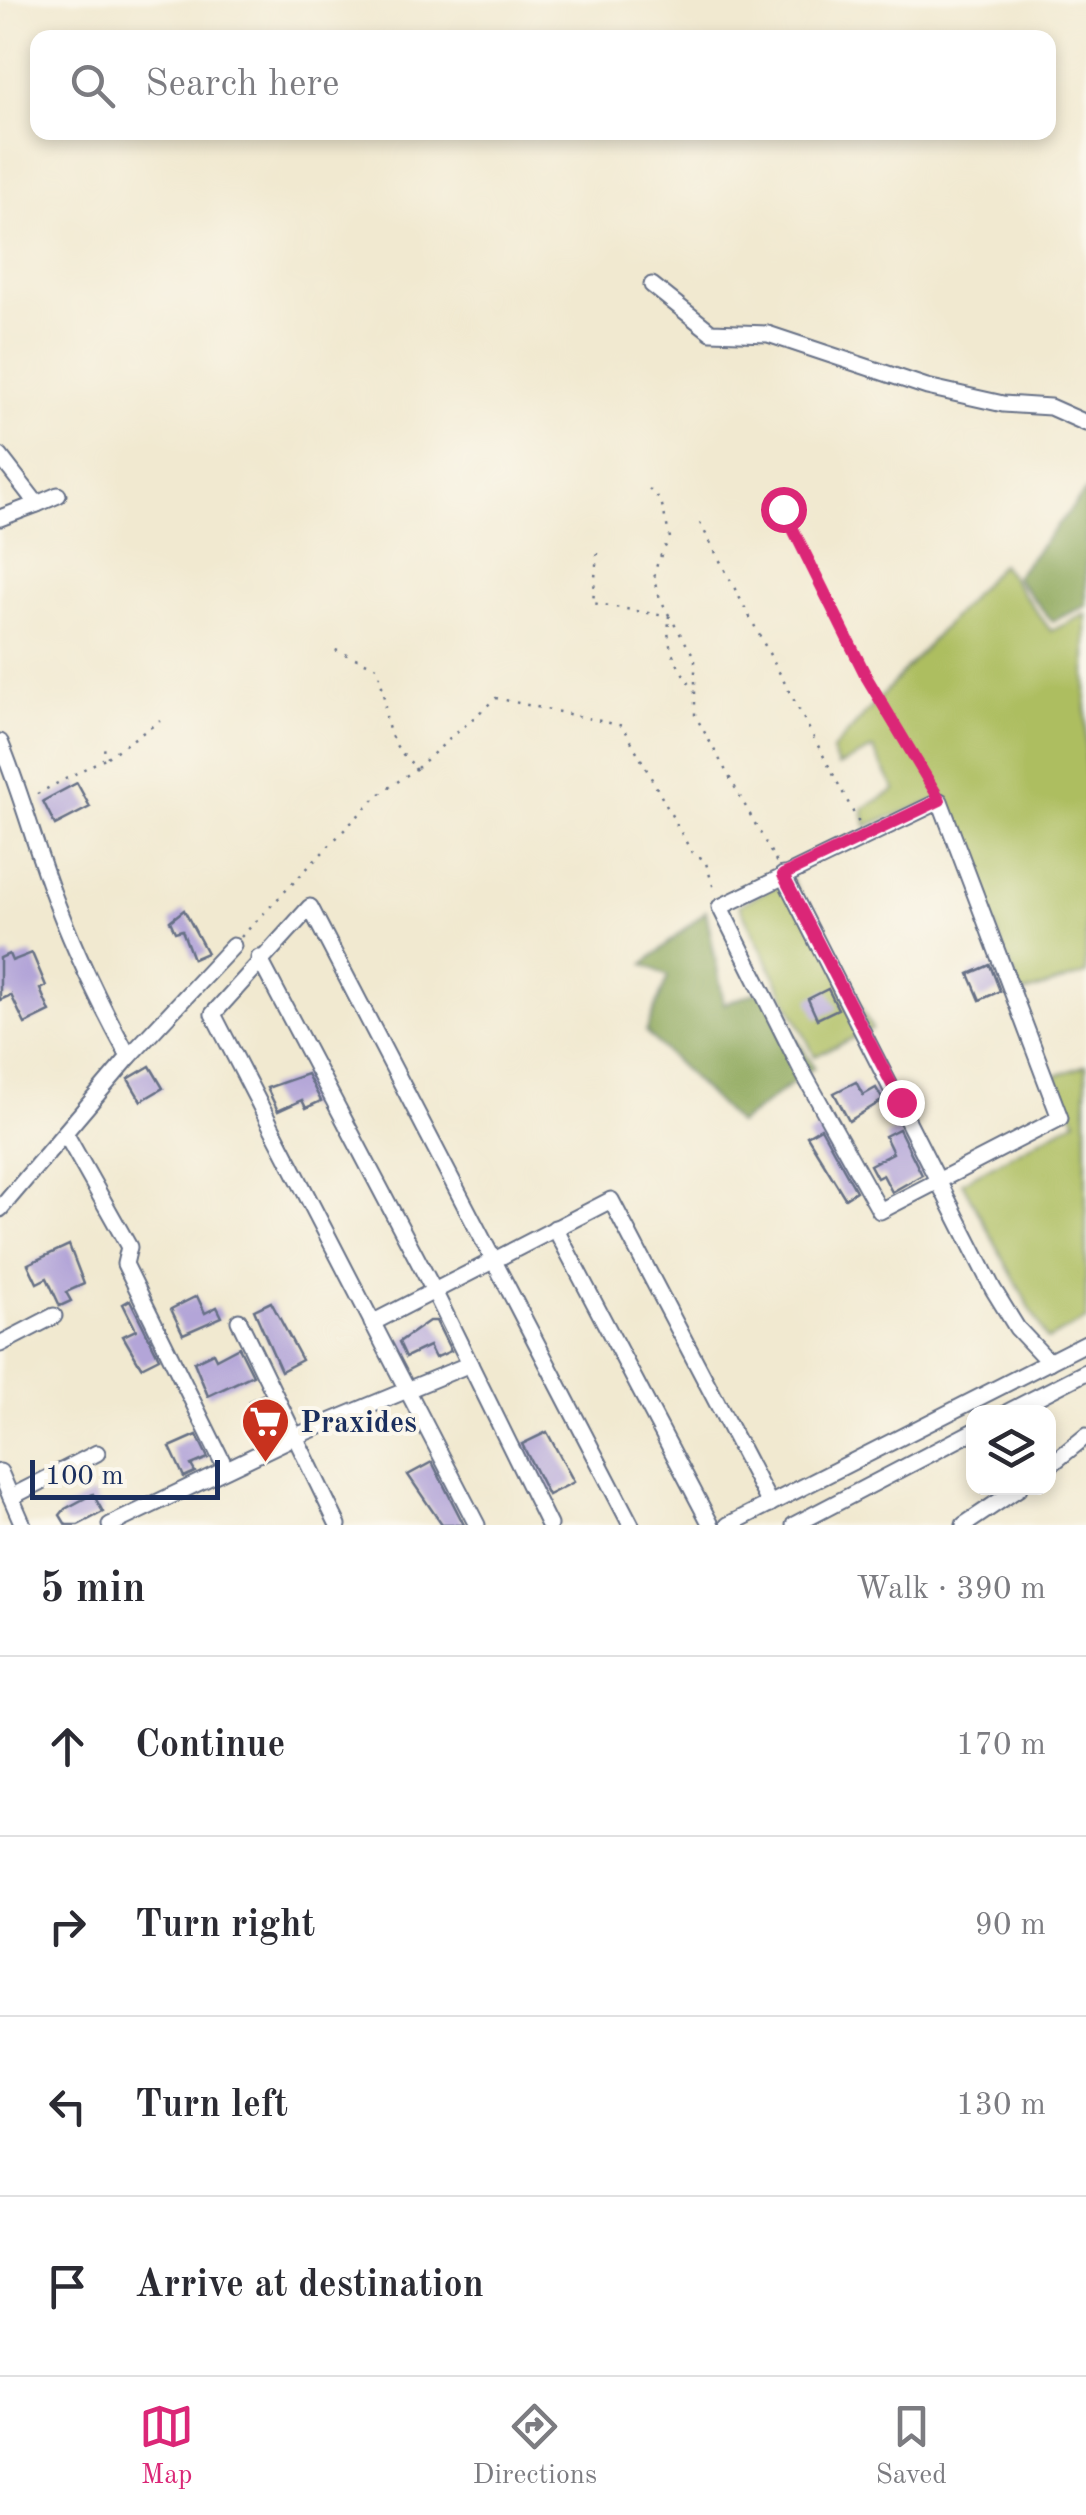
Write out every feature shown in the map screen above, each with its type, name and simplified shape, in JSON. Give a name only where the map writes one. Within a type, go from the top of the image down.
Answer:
[{"type":"street","points":[[652,286],[712,332],[768,334],[927,387],[1003,404],[1050,408],[1086,423]]},
{"type":"street","points":[[0,456],[37,504]]},
{"type":"street","points":[[0,518],[58,495]]},
{"type":"street","points":[[0,742],[27,807],[50,886],[98,1000],[129,1056]]},
{"type":"street","points":[[940,800],[1060,1118],[880,1211],[802,1071],[720,906],[864,833],[940,800]]},
{"type":"street","points":[[783,875],[1016,1328],[1049,1362]]},
{"type":"street","points":[[477,1525],[214,1014],[259,958],[310,907],[631,1525]]},
{"type":"street","points":[[3,1198],[233,946]]},
{"type":"street","points":[[259,958],[433,1289],[549,1525]]},
{"type":"street","points":[[65,1133],[129,1247],[125,1264],[226,1469]]},
{"type":"street","points":[[372,1323],[611,1200],[770,1504]]},
{"type":"street","points":[[555,1228],[712,1525]]},
{"type":"street","points":[[0,1344],[54,1316]]},
{"type":"street","points":[[239,1321],[338,1525]]},
{"type":"street","points":[[728,1525],[1086,1343]]},
{"type":"street","points":[[110,1525],[296,1436],[470,1364]]},
{"type":"street","points":[[1022,1405],[1086,1372]]},
{"type":"street","points":[[794,1525],[966,1435]]},
{"type":"street","points":[[1056,1460],[1086,1436]]},
{"type":"street","points":[[8,1504],[96,1453]]},
{"type":"street","points":[[0,1472],[8,1504],[24,1525]]},
{"type":"street","points":[[964,1525],[1009,1495]]},
{"type":"path","points":[[649,490],[660,501],[670,538],[653,569],[654,586],[695,658],[695,715],[783,875]]},
{"type":"path","points":[[783,509],[867,678],[940,800]]},
{"type":"path","points":[[700,523],[864,833]]},
{"type":"path","points":[[597,552],[593,603],[670,617]]},
{"type":"path","points":[[670,617],[667,631],[672,655],[695,692]]},
{"type":"path","points":[[332,650],[377,667],[383,685],[383,721],[396,750],[417,768]]},
{"type":"path","points":[[233,946],[376,798],[417,768],[496,698],[623,726],[692,853],[705,860],[720,906]]},
{"type":"path","points":[[27,807],[34,796],[105,758],[160,721]]},
{"type":"path","points":[[104,746],[105,758]]},
{"type":"green space","points":[[1086,491],[1086,606],[1052,621],[1015,577]]},
{"type":"green space","points":[[1001,564],[1051,631],[1086,614],[1086,974],[1021,994],[944,797],[866,826],[863,809],[895,790],[873,749],[838,766],[832,751]]},
{"type":"green space","points":[[791,878],[872,1029],[815,1056],[739,905]]},
{"type":"green space","points":[[706,911],[724,1004],[765,989],[814,1067],[738,1124],[646,1032],[668,976],[644,964]]},
{"type":"green space","points":[[1086,1065],[1086,1320],[1047,1340],[962,1182],[1076,1120],[1055,1076]]},
{"type":"building","points":[[77,783],[90,807],[55,825],[43,801]]},
{"type":"building","points":[[184,910],[207,953],[193,959],[182,930],[175,932],[170,921]]},
{"type":"building","points":[[32,953],[46,986],[40,989],[50,1012],[25,1024],[11,995],[0,1000],[0,958],[9,954],[12,961]]},
{"type":"building","points":[[990,965],[1000,991],[980,1000],[969,974]]},
{"type":"building","points":[[828,989],[838,1009],[817,1019],[808,999]]},
{"type":"building","points":[[150,1066],[163,1088],[141,1101],[128,1079]]},
{"type":"building","points":[[307,1074],[321,1101],[306,1108],[302,1100],[278,1111],[267,1088]]},
{"type":"building","points":[[856,1082],[863,1095],[876,1088],[883,1100],[849,1121],[834,1093]]},
{"type":"building","points":[[821,1128],[856,1191],[845,1198],[807,1136]]},
{"type":"building","points":[[899,1129],[922,1175],[892,1192],[883,1175],[877,1178],[870,1165],[893,1153],[885,1136]]},
{"type":"building","points":[[69,1245],[84,1284],[66,1292],[71,1301],[60,1306],[47,1278],[37,1283],[28,1264]]},
{"type":"building","points":[[197,1296],[205,1313],[217,1307],[222,1317],[183,1334],[171,1309]]},
{"type":"building","points":[[130,1300],[159,1358],[141,1367],[123,1336],[136,1330],[123,1304]]},
{"type":"building","points":[[271,1302],[302,1360],[281,1371],[254,1310]]},
{"type":"building","points":[[429,1321],[436,1321],[451,1351],[435,1358],[429,1346],[406,1357],[399,1342]]},
{"type":"building","points":[[239,1347],[253,1375],[208,1396],[194,1362],[213,1353],[216,1359]]},
{"type":"building","points":[[262,1395],[280,1431],[268,1436],[249,1401]]},
{"type":"building","points":[[547,1432],[574,1482],[548,1495],[522,1444]]},
{"type":"building","points":[[197,1435],[208,1458],[191,1465],[195,1472],[184,1477],[170,1447]]},
{"type":"building","points":[[432,1462],[464,1525],[442,1525],[408,1475]]},
{"type":"building","points":[[93,1494],[103,1512],[78,1525],[66,1525],[60,1515],[65,1509]]},
{"type":"place","name":"Praxides","points":[[265,1464]]},
{"type":"route","points":[[783,509],[836,621],[940,800],[783,875],[901,1102]]}]
